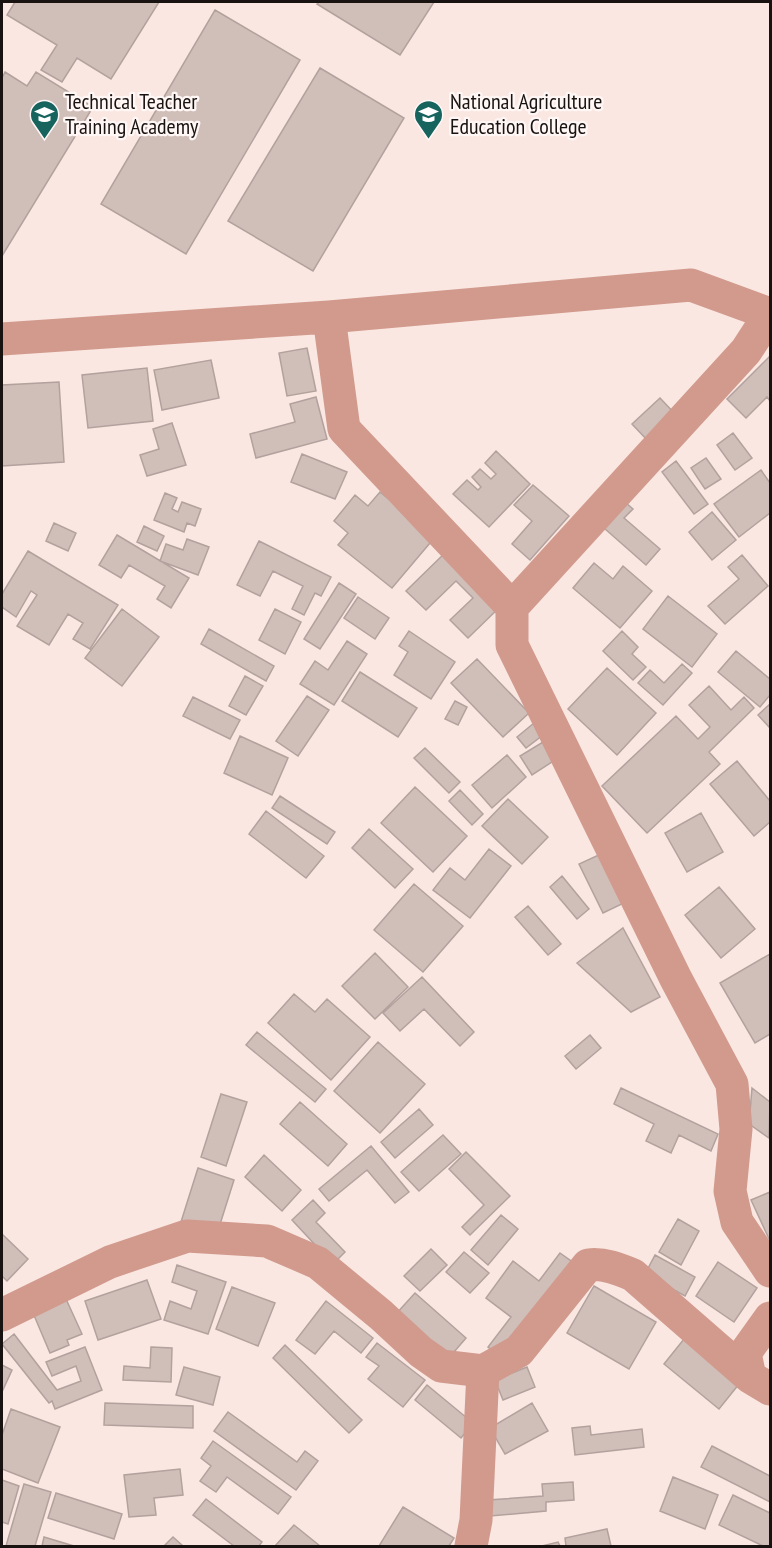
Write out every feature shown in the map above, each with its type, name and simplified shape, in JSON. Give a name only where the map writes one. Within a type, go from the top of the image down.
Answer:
[{"type":"street","points":[[2,339],[329,317],[691,285],[770,314],[746,351],[512,607],[512,645],[676,979],[732,1084],[736,1130],[730,1191],[737,1222],[771,1271]]},
{"type":"street","points":[[329,317],[344,429],[512,607]]},
{"type":"street","points":[[2,1315],[110,1262],[187,1236],[267,1241],[318,1263],[381,1315],[421,1352],[441,1366],[483,1371],[519,1351],[588,1265],[597,1264],[633,1275],[760,1383]]},
{"type":"street","points":[[760,1383],[744,1353],[771,1318]]},
{"type":"street","points":[[471,1546],[476,1520],[483,1371]]},
{"type":"building","points":[[15,2],[159,2],[111,79],[77,58],[62,82],[41,70],[57,45],[7,15]]},
{"type":"building","points":[[319,2],[434,2],[400,55],[317,4]]},
{"type":"building","points":[[215,10],[300,60],[186,254],[101,204]]},
{"type":"building","points":[[320,68],[404,118],[313,271],[228,221]]},
{"type":"building","points":[[5,72],[27,86],[36,72],[93,107],[2,256],[2,78]]},
{"type":"building","points":[[307,348],[316,391],[287,396],[279,353]]},
{"type":"building","points":[[770,356],[770,401],[767,397],[746,418],[727,399]]},
{"type":"building","points":[[211,360],[219,398],[162,410],[154,370]]},
{"type":"building","points":[[147,368],[153,421],[88,428],[82,375]]},
{"type":"building","points":[[59,382],[64,462],[2,466],[2,385]]},
{"type":"building","points":[[316,397],[327,439],[256,458],[250,434],[295,422],[290,404]]},
{"type":"building","points":[[660,398],[676,415],[648,441],[632,424]]},
{"type":"building","points":[[172,423],[186,465],[147,476],[140,455],[159,449],[153,429]]},
{"type":"building","points":[[733,433],[752,458],[735,470],[717,445]]},
{"type":"building","points":[[496,451],[530,484],[489,527],[453,494],[467,480],[478,490],[481,487],[472,477],[480,469],[491,479],[496,474],[485,463]]},
{"type":"building","points":[[302,454],[347,472],[335,499],[291,482]]},
{"type":"building","points":[[706,458],[721,479],[705,489],[691,468]]},
{"type":"building","points":[[676,461],[708,504],[694,514],[662,472]]},
{"type":"building","points":[[761,470],[770,483],[770,513],[739,537],[714,504]]},
{"type":"building","points":[[533,485],[569,516],[530,560],[512,544],[532,521],[514,505]]},
{"type":"building","points":[[380,492],[435,537],[392,588],[338,545],[348,533],[334,521],[355,495],[368,506]]},
{"type":"building","points":[[165,493],[177,498],[172,509],[178,512],[182,502],[201,509],[195,526],[187,523],[184,532],[154,520]]},
{"type":"building","points":[[618,496],[633,509],[624,518],[660,549],[646,565],[596,521]]},
{"type":"building","points":[[712,512],[736,540],[712,560],[689,532]]},
{"type":"building","points":[[54,523],[76,533],[68,551],[46,541]]},
{"type":"building","points":[[144,526],[164,536],[157,551],[137,542]]},
{"type":"building","points":[[117,535],[189,578],[171,608],[157,599],[165,586],[129,565],[121,578],[99,565]]},
{"type":"building","points":[[187,539],[209,547],[198,575],[160,561],[166,544],[183,550]]},
{"type":"building","points":[[259,541],[331,577],[321,596],[315,593],[304,615],[292,609],[303,586],[273,571],[260,596],[237,585]]},
{"type":"building","points":[[450,548],[504,603],[468,638],[450,620],[473,598],[456,581],[426,610],[406,591]]},
{"type":"building","points":[[28,551],[118,605],[90,649],[73,639],[83,623],[68,614],[49,645],[17,626],[37,595],[31,591],[16,617],[2,607],[2,594]]},
{"type":"building","points":[[742,555],[768,586],[725,624],[708,606],[739,579],[728,567]]},
{"type":"building","points":[[594,563],[613,579],[623,566],[652,591],[620,628],[573,588]]},
{"type":"building","points":[[339,583],[356,594],[320,649],[304,639]]},
{"type":"building","points":[[668,596],[717,634],[692,667],[643,629]]},
{"type":"building","points":[[358,597],[389,618],[375,639],[344,618]]},
{"type":"building","points":[[122,609],[159,637],[122,686],[85,658]]},
{"type":"building","points":[[275,609],[301,622],[285,654],[259,640]]},
{"type":"building","points":[[209,629],[274,666],[266,681],[201,644]]},
{"type":"building","points":[[409,631],[455,662],[431,699],[394,675],[408,652],[399,646]]},
{"type":"building","points":[[622,631],[638,647],[632,654],[646,667],[633,680],[603,651]]},
{"type":"building","points":[[347,641],[367,654],[334,705],[300,684],[315,661],[328,670]]},
{"type":"building","points":[[736,651],[770,679],[770,695],[760,707],[718,672]]},
{"type":"building","points":[[477,659],[529,713],[503,737],[451,683]]},
{"type":"building","points":[[682,664],[692,673],[663,705],[638,683],[650,670],[664,683]]},
{"type":"building","points":[[607,668],[656,713],[617,755],[568,709]]},
{"type":"building","points":[[360,672],[417,708],[398,737],[342,701]]},
{"type":"building","points":[[245,676],[263,686],[246,715],[229,706]]},
{"type":"building","points":[[709,686],[731,710],[744,697],[754,708],[709,752],[720,764],[647,833],[602,786],[676,716],[698,739],[710,727],[689,705]]},
{"type":"building","points":[[307,696],[329,710],[298,756],[276,741]]},
{"type":"building","points":[[193,697],[240,720],[230,739],[183,716]]},
{"type":"building","points":[[455,701],[467,707],[458,725],[445,719]]},
{"type":"building","points":[[770,704],[770,728],[758,715]]},
{"type":"building","points":[[534,723],[543,735],[526,748],[517,737]]},
{"type":"building","points":[[240,736],[288,758],[272,795],[224,773]]},
{"type":"building","points":[[543,742],[555,760],[532,775],[520,756]]},
{"type":"building","points":[[425,748],[460,782],[449,793],[414,758]]},
{"type":"building","points":[[507,755],[526,777],[492,808],[472,785]]},
{"type":"building","points":[[737,761],[770,801],[770,822],[754,836],[710,784]]},
{"type":"building","points":[[415,787],[467,836],[433,872],[381,823]]},
{"type":"building","points":[[460,790],[483,814],[472,825],[449,801]]},
{"type":"building","points":[[280,796],[335,832],[327,844],[272,808]]},
{"type":"building","points":[[508,799],[548,837],[522,864],[482,826]]},
{"type":"building","points":[[266,811],[324,856],[306,878],[249,834]]},
{"type":"building","points":[[701,813],[723,852],[687,872],[665,833]]},
{"type":"building","points":[[369,829],[413,869],[395,888],[352,848]]},
{"type":"building","points":[[489,849],[511,866],[470,918],[433,890],[450,868],[465,880]]},
{"type":"building","points":[[603,853],[626,902],[603,913],[579,864]]},
{"type":"building","points":[[562,876],[589,909],[577,919],[550,887]]},
{"type":"building","points":[[414,884],[463,926],[423,972],[374,930]]},
{"type":"building","points":[[719,887],[755,929],[721,958],[685,915]]},
{"type":"building","points":[[528,906],[561,944],[548,955],[515,917]]},
{"type":"building","points":[[623,928],[660,997],[631,1012],[577,963]]},
{"type":"building","points":[[375,953],[408,987],[375,1019],[342,986]]},
{"type":"building","points":[[770,954],[770,1034],[755,1043],[720,983]]},
{"type":"building","points":[[422,977],[474,1032],[460,1046],[424,1009],[400,1031],[383,1013]]},
{"type":"building","points":[[294,994],[315,1012],[327,999],[370,1037],[331,1080],[268,1023]]},
{"type":"building","points":[[257,1032],[326,1089],[315,1102],[246,1045]]},
{"type":"building","points":[[590,1035],[601,1048],[576,1069],[565,1056]]},
{"type":"building","points":[[378,1042],[425,1084],[380,1133],[334,1091]]},
{"type":"building","points":[[621,1088],[718,1134],[711,1151],[679,1135],[671,1153],[646,1141],[654,1124],[614,1104]]},
{"type":"building","points":[[752,1088],[770,1102],[769,1138],[749,1124]]},
{"type":"building","points":[[221,1094],[247,1102],[226,1166],[201,1157]]},
{"type":"building","points":[[300,1102],[347,1144],[328,1166],[280,1124]]},
{"type":"building","points":[[419,1109],[433,1125],[395,1158],[381,1142]]},
{"type":"building","points":[[443,1135],[461,1154],[419,1191],[401,1172]]},
{"type":"building","points":[[371,1146],[409,1192],[395,1203],[367,1170],[329,1201],[319,1189]]},
{"type":"building","points":[[466,1152],[510,1196],[470,1235],[462,1227],[484,1205],[449,1169]]},
{"type":"building","points":[[264,1155],[301,1190],[282,1211],[245,1177]]},
{"type":"building","points":[[198,1168],[234,1180],[216,1237],[180,1225]]},
{"type":"building","points":[[770,1192],[770,1241],[751,1200]]},
{"type":"building","points":[[313,1200],[325,1213],[316,1222],[345,1252],[333,1264],[292,1220]]},
{"type":"building","points":[[501,1215],[518,1229],[488,1265],[471,1250]]},
{"type":"building","points":[[678,1219],[699,1231],[681,1265],[659,1252]]},
{"type":"building","points":[[2,1234],[28,1259],[7,1281],[2,1276]]},
{"type":"building","points":[[431,1249],[447,1265],[420,1291],[404,1276]]},
{"type":"building","points":[[464,1252],[489,1273],[470,1293],[446,1272]]},
{"type":"building","points":[[560,1253],[574,1263],[503,1359],[488,1347],[511,1317],[486,1298],[513,1261],[539,1281]]},
{"type":"building","points":[[655,1255],[695,1277],[685,1296],[645,1274]]},
{"type":"building","points":[[718,1262],[757,1288],[734,1322],[696,1296]]},
{"type":"building","points":[[177,1265],[226,1282],[208,1334],[164,1320],[170,1301],[191,1309],[197,1291],[172,1282]]},
{"type":"building","points":[[147,1280],[161,1319],[98,1340],[85,1301]]},
{"type":"building","points":[[594,1286],[656,1322],[629,1369],[567,1333]]},
{"type":"building","points":[[232,1287],[275,1303],[258,1346],[216,1329]]},
{"type":"building","points":[[415,1293],[466,1338],[448,1359],[396,1314]]},
{"type":"building","points":[[66,1299],[82,1334],[67,1340],[69,1345],[50,1353],[33,1313]]},
{"type":"building","points":[[326,1301],[373,1338],[361,1353],[334,1331],[315,1354],[296,1340]]},
{"type":"building","points":[[14,1334],[57,1390],[81,1381],[76,1366],[52,1376],[46,1362],[85,1347],[102,1390],[55,1409],[52,1401],[49,1403],[2,1344]]},
{"type":"building","points":[[684,1339],[739,1384],[719,1409],[664,1364]]},
{"type":"building","points":[[377,1343],[425,1380],[403,1407],[368,1379],[379,1366],[366,1357]]},
{"type":"building","points":[[285,1345],[362,1420],[349,1433],[273,1358]]},
{"type":"building","points":[[151,1347],[172,1348],[171,1382],[123,1380],[124,1366],[150,1368]]},
{"type":"building","points":[[2,1365],[12,1370],[2,1392]]},
{"type":"building","points":[[184,1367],[220,1377],[213,1405],[176,1395]]},
{"type":"building","points":[[527,1367],[535,1387],[503,1400],[495,1380]]},
{"type":"building","points":[[427,1385],[473,1423],[461,1438],[415,1400]]},
{"type":"building","points":[[105,1403],[193,1406],[193,1428],[104,1425]]},
{"type":"building","points":[[532,1403],[548,1431],[505,1454],[490,1428]]},
{"type":"building","points":[[11,1409],[60,1427],[38,1483],[2,1469],[2,1435]]},
{"type":"building","points":[[228,1412],[297,1462],[305,1451],[318,1461],[296,1490],[214,1431]]},
{"type":"building","points":[[590,1426],[591,1435],[642,1429],[644,1447],[575,1455],[572,1428]]},
{"type":"building","points":[[213,1441],[291,1497],[278,1514],[227,1477],[216,1492],[200,1481],[211,1466],[201,1458]]},
{"type":"building","points":[[712,1446],[770,1476],[770,1502],[701,1467]]},
{"type":"building","points":[[180,1469],[183,1495],[154,1498],[156,1515],[129,1517],[124,1475]]},
{"type":"building","points":[[673,1477],[718,1495],[705,1529],[660,1511]]},
{"type":"building","points":[[2,1480],[19,1486],[8,1524],[2,1522]]},
{"type":"building","points":[[573,1482],[574,1500],[546,1502],[546,1511],[490,1516],[488,1500],[543,1496],[542,1484]]},
{"type":"building","points":[[24,1484],[51,1492],[35,1546],[6,1546]]},
{"type":"building","points":[[56,1493],[122,1514],[114,1539],[48,1518]]},
{"type":"building","points":[[733,1495],[770,1513],[770,1546],[763,1546],[719,1525]]},
{"type":"building","points":[[206,1499],[262,1542],[259,1546],[234,1546],[193,1515]]},
{"type":"building","points":[[403,1507],[454,1538],[449,1546],[379,1546]]},
{"type":"building","points":[[294,1525],[320,1546],[275,1546]]},
{"type":"building","points":[[607,1529],[611,1546],[566,1546],[565,1538]]},
{"type":"building","points":[[44,1537],[74,1546],[42,1546]]},
{"type":"building","points":[[173,1537],[183,1546],[164,1546]]},
{"type":"building","points":[[558,1542],[560,1546],[542,1546]]},
{"type":"place","name":"Technical Teacher Training Academy","points":[[44,140]]},
{"type":"place","name":"National Agriculture Education College","points":[[429,140]]}]
